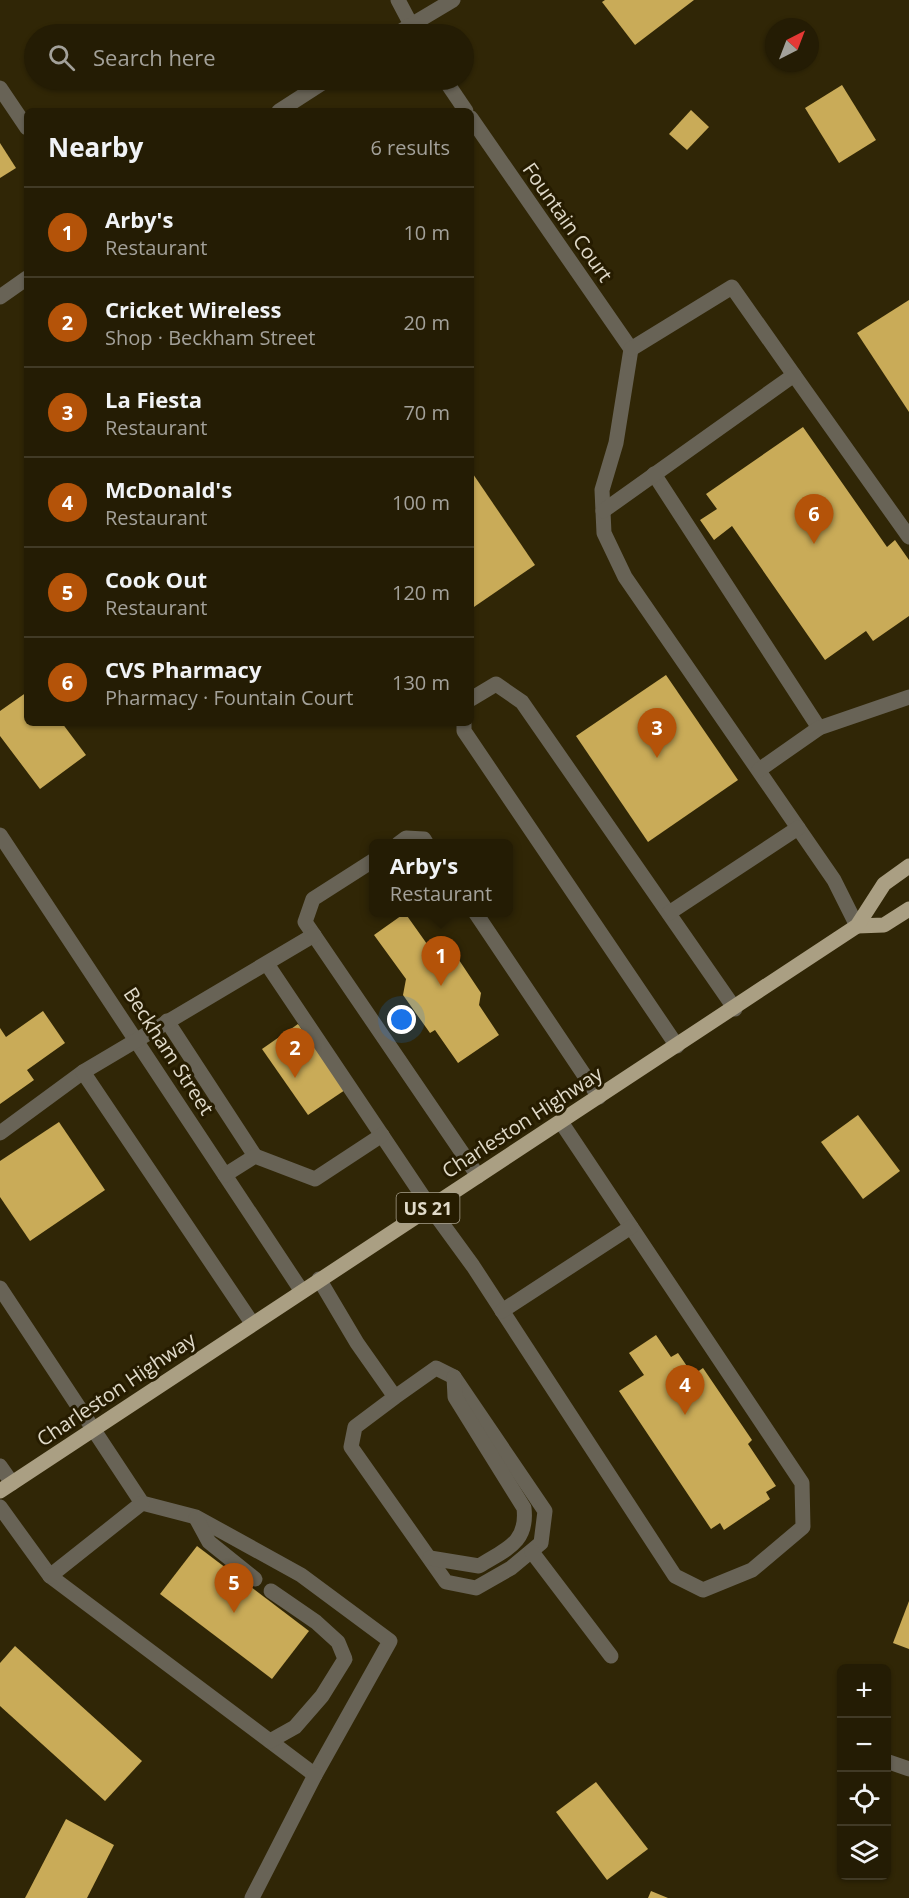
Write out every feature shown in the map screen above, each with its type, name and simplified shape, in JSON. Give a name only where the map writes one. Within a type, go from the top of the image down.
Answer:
[{"type":"main road","name":"Charleston Highway","points":[[6,1487],[301,1290],[735,1009],[857,926],[884,884],[909,866]]},
{"type":"main road","name":"Charleston Highway","points":[[857,926],[884,925],[909,909]]},
{"type":"street","points":[[398,0],[410,24]]},
{"type":"street","points":[[421,24],[453,0]]},
{"type":"street","points":[[0,88],[24,124]]},
{"type":"street","points":[[284,108],[312,90]]},
{"type":"street","points":[[452,90],[464,108]]},
{"type":"street","name":"Fountain Court","points":[[474,122],[631,349]]},
{"type":"street","points":[[0,297],[24,280]]},
{"type":"street","points":[[857,926],[834,880],[625,577],[604,533],[602,490],[616,443],[631,349],[732,287],[909,537]]},
{"type":"street","points":[[603,511],[794,375]]},
{"type":"street","points":[[654,474],[819,728]]},
{"type":"street","points":[[474,697],[496,684],[522,702],[735,1009]]},
{"type":"street","points":[[759,770],[819,728],[908,699]]},
{"type":"street","points":[[464,726],[464,731],[677,1046]]},
{"type":"street","points":[[669,913],[798,828]]},
{"type":"street","name":"Beckham Street","points":[[0,835],[301,1290]]},
{"type":"street","points":[[404,839],[424,839]]},
{"type":"street","points":[[369,863],[313,899],[305,922],[478,1176]]},
{"type":"street","points":[[478,917],[599,1096]]},
{"type":"street","points":[[0,1133],[83,1072],[314,935]]},
{"type":"street","points":[[267,964],[502,1311],[675,1576],[703,1590],[752,1570],[803,1527],[802,1483],[561,1122]]},
{"type":"street","points":[[167,1021],[255,1156],[315,1179],[382,1135]]},
{"type":"street","points":[[83,1072],[252,1323]]},
{"type":"street","points":[[225,1175],[255,1156]]},
{"type":"street","points":[[502,1311],[631,1227]]},
{"type":"street","points":[[319,1279],[357,1343],[395,1397]]},
{"type":"street","points":[[0,1287],[142,1503],[196,1517],[301,1575],[390,1641],[315,1775],[252,1898]]},
{"type":"street","points":[[436,1368],[454,1377],[545,1511],[541,1543],[511,1569],[476,1588],[446,1582],[351,1447],[355,1427],[436,1368]]},
{"type":"street","points":[[430,1558],[479,1566],[520,1539],[526,1524],[524,1508],[455,1398],[454,1377]]},
{"type":"street","points":[[0,1466],[6,1487]]},
{"type":"street","points":[[50,1576],[142,1503]]},
{"type":"street","points":[[0,1507],[50,1576],[315,1775]]},
{"type":"street","points":[[196,1517],[209,1542],[255,1579]]},
{"type":"street","points":[[532,1552],[611,1656]]},
{"type":"street","points":[[270,1741],[295,1727],[322,1696],[345,1659],[339,1642],[316,1622],[271,1591]]},
{"type":"street","points":[[891,1763],[909,1769]]},
{"type":"building","points":[[605,0],[694,0],[635,45],[602,2]]},
{"type":"building","points":[[842,85],[876,140],[839,163],[805,108]]},
{"type":"building","points":[[691,110],[709,127],[687,150],[669,134]]},
{"type":"building","points":[[0,143],[16,168],[0,178]]},
{"type":"building","points":[[909,300],[909,412],[857,333]]},
{"type":"building","points":[[803,427],[887,547],[895,540],[909,560],[909,616],[873,641],[866,631],[825,660],[732,526],[714,540],[700,520],[717,509],[706,494]]},
{"type":"building","points":[[474,475],[535,565],[474,607]]},
{"type":"building","points":[[666,675],[738,780],[648,842],[576,736]]},
{"type":"building","points":[[24,694],[24,726],[64,726],[86,755],[40,789],[0,736],[0,711]]},
{"type":"building","points":[[399,917],[408,917],[427,944],[451,948],[481,993],[479,1005],[499,1035],[458,1063],[435,1030],[430,1033],[403,995],[406,979],[374,935]]},
{"type":"building","points":[[43,1011],[65,1043],[27,1070],[34,1080],[0,1104],[0,1028],[6,1037]]},
{"type":"building","points":[[298,1024],[345,1090],[308,1115],[262,1049]]},
{"type":"building","points":[[858,1115],[900,1171],[863,1199],[821,1142]]},
{"type":"building","points":[[59,1122],[105,1190],[30,1241],[0,1197],[0,1161]]},
{"type":"building","points":[[656,1335],[671,1357],[678,1353],[693,1375],[703,1368],[752,1440],[748,1444],[776,1486],[766,1492],[770,1499],[724,1530],[720,1523],[711,1529],[619,1391],[644,1375],[629,1353]]},
{"type":"building","points":[[197,1546],[309,1631],[272,1679],[160,1594]]},
{"type":"building","points":[[909,1601],[909,1649],[893,1643]]},
{"type":"building","points":[[15,1646],[142,1761],[105,1801],[0,1706],[0,1663]]},
{"type":"building","points":[[596,1782],[648,1849],[607,1880],[556,1812]]},
{"type":"building","points":[[66,1819],[114,1845],[87,1898],[25,1898]]},
{"type":"building","points":[[651,1891],[668,1898],[648,1898]]},
{"type":"place","name":"CVS Pharmacy","points":[[814,544]]},
{"type":"place","name":"La Fiesta","points":[[657,758]]},
{"type":"place","name":"Arby's","points":[[441,986]]},
{"type":"place","name":"Cricket Wireless","points":[[295,1078]]},
{"type":"place","name":"McDonald's","points":[[685,1415]]},
{"type":"place","name":"Cook Out","points":[[234,1613]]}]
